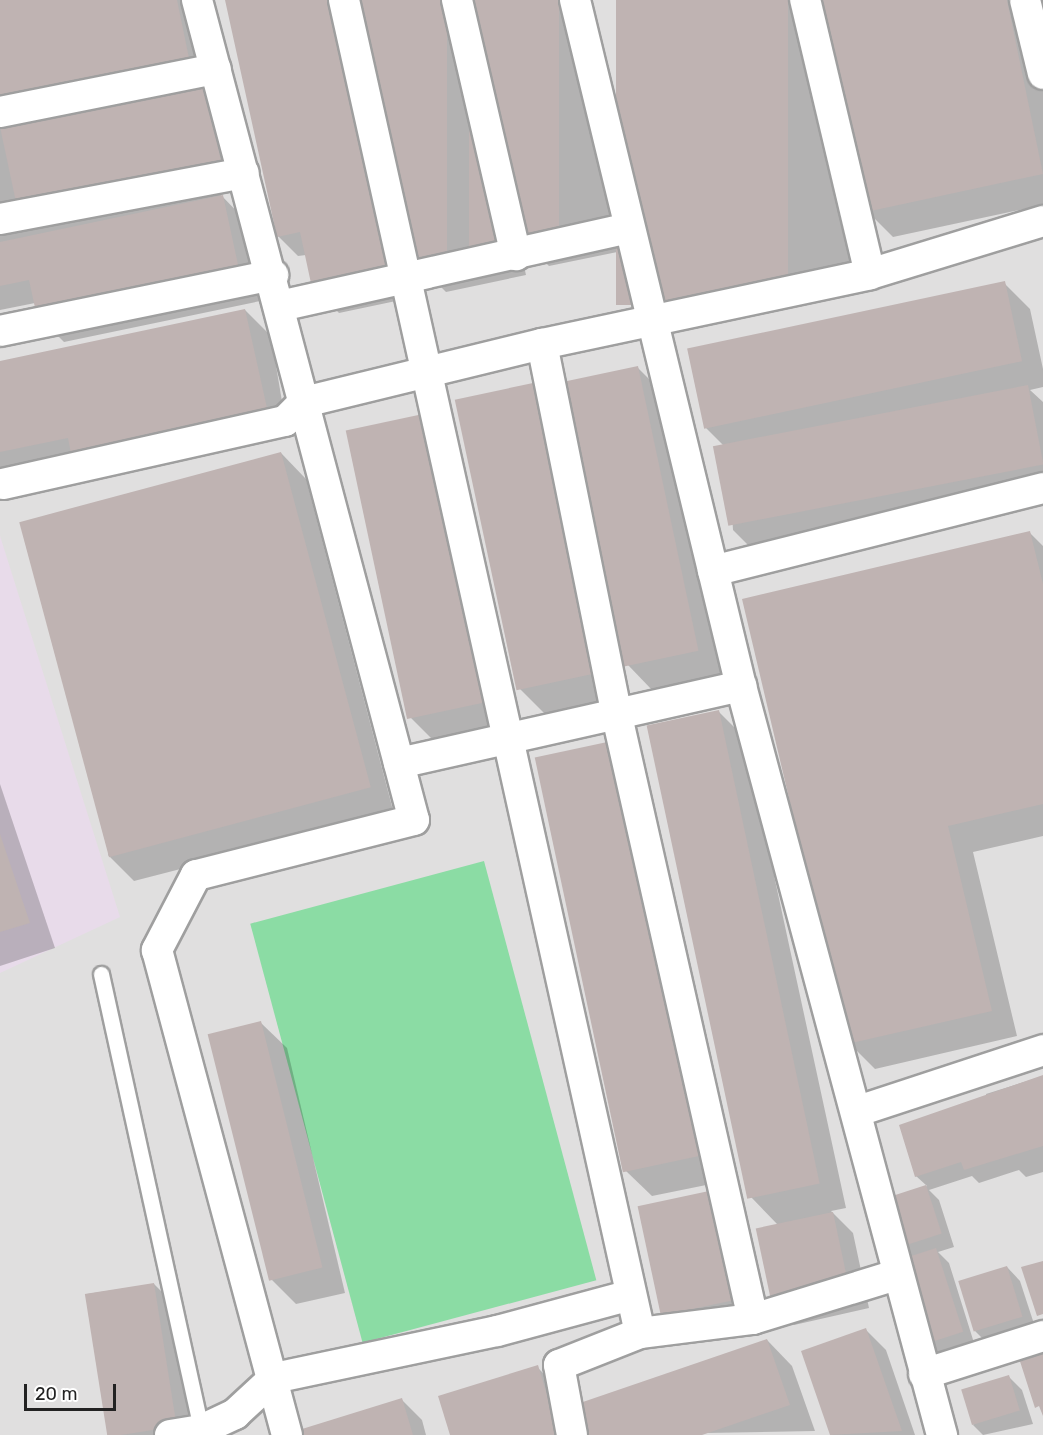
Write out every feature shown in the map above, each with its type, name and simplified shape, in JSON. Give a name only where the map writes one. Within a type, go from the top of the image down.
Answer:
[{"type":"street","points":[[197,0],[273,275],[414,820],[196,875],[157,950],[274,1378],[287,1435]]},
{"type":"street","points":[[344,0],[404,278],[430,372],[508,742],[640,1333]]},
{"type":"street","points":[[457,0],[516,255]]},
{"type":"street","points":[[575,0],[649,319],[741,686],[858,1111],[896,1275],[942,1435]]},
{"type":"street","points":[[805,0],[870,274]]},
{"type":"street","points":[[1025,0],[1043,74]]},
{"type":"street","points":[[0,112],[216,69]]},
{"type":"street","points":[[0,219],[244,173]]},
{"type":"street","points":[[3,484],[285,421],[304,402],[542,344],[649,319],[870,274],[1043,221]]},
{"type":"street","points":[[280,306],[516,255],[628,228]]},
{"type":"street","points":[[0,331],[273,275]]},
{"type":"street","points":[[542,344],[617,716],[753,1319]]},
{"type":"street","points":[[713,571],[1043,488]]},
{"type":"street","points":[[399,763],[508,742],[741,686]]},
{"type":"street","points":[[858,1111],[1043,1050]]},
{"type":"street","points":[[572,1435],[559,1365],[640,1333],[753,1319],[896,1275]]},
{"type":"street","points":[[170,1435],[201,1430],[235,1414],[274,1378],[497,1331],[630,1295]]},
{"type":"street","points":[[924,1374],[1043,1336]]},
{"type":"lane","points":[[101,974],[201,1430]]},
{"type":"shaded area","points":[[0,0],[1043,0],[1043,1435],[0,1435]]},
{"type":"shaded area","points":[[0,536],[120,917],[0,973]]},
{"type":"green space","points":[[484,861],[596,1280],[363,1343],[250,924]]},
{"type":"building","points":[[0,0],[177,0],[190,63],[0,104]]},
{"type":"building","points":[[225,0],[332,0],[391,271],[312,288],[300,232],[277,237]]},
{"type":"building","points":[[361,0],[447,0],[447,273],[361,273]]},
{"type":"building","points":[[469,0],[559,0],[559,247],[469,247]]},
{"type":"building","points":[[616,0],[788,0],[788,305],[616,305]]},
{"type":"building","points":[[820,0],[1007,0],[1043,174],[866,212]]},
{"type":"building","points":[[205,86],[221,163],[17,207],[1,129]]},
{"type":"building","points":[[223,195],[240,274],[37,317],[29,280],[0,286],[0,242]]},
{"type":"building","points":[[1005,281],[1022,361],[704,429],[687,349]]},
{"type":"building","points":[[245,309],[269,417],[72,459],[68,438],[0,452],[0,361]]},
{"type":"building","points":[[638,366],[699,651],[624,666],[564,382]]},
{"type":"building","points":[[533,383],[595,674],[516,690],[455,400]]},
{"type":"building","points":[[1028,385],[1043,465],[728,526],[713,446]]},
{"type":"building","points":[[423,414],[484,703],[407,719],[346,430]]},
{"type":"building","points":[[281,452],[371,787],[109,857],[19,522]]},
{"type":"building","points":[[1030,531],[1043,584],[1043,804],[948,826],[992,1011],[847,1044],[742,599]]},
{"type":"building","points":[[719,710],[820,1183],[747,1199],[647,725]]},
{"type":"building","points":[[612,741],[700,1156],[623,1172],[535,757]]},
{"type":"building","points":[[0,834],[30,923],[0,932]]},
{"type":"building","points":[[261,1021],[322,1267],[269,1281],[208,1034]]},
{"type":"building","points":[[1043,1075],[1043,1146],[964,1170],[961,1162],[915,1177],[899,1125]]},
{"type":"building","points":[[926,1185],[942,1234],[898,1248],[882,1199]]},
{"type":"building","points":[[709,1191],[732,1301],[661,1316],[638,1206]]},
{"type":"building","points":[[833,1212],[849,1289],[772,1306],[756,1228]]},
{"type":"building","points":[[936,1248],[963,1332],[922,1345],[895,1261]]},
{"type":"building","points":[[1043,1261],[1043,1314],[1037,1316],[1021,1267]]},
{"type":"building","points":[[1007,1266],[1022,1317],[974,1332],[958,1281]]},
{"type":"building","points":[[154,1283],[177,1426],[107,1435],[85,1294]]},
{"type":"building","points":[[866,1328],[902,1431],[830,1435],[801,1351]]},
{"type":"building","points":[[767,1339],[790,1405],[702,1435],[588,1435],[577,1404]]},
{"type":"building","points":[[1043,1344],[1043,1416],[1039,1406],[1035,1408],[1017,1352]]},
{"type":"building","points":[[538,1365],[559,1435],[450,1435],[438,1396]]},
{"type":"building","points":[[1009,1375],[1020,1410],[972,1425],[961,1390]]},
{"type":"building","points":[[402,1398],[413,1435],[304,1435],[302,1429]]}]
